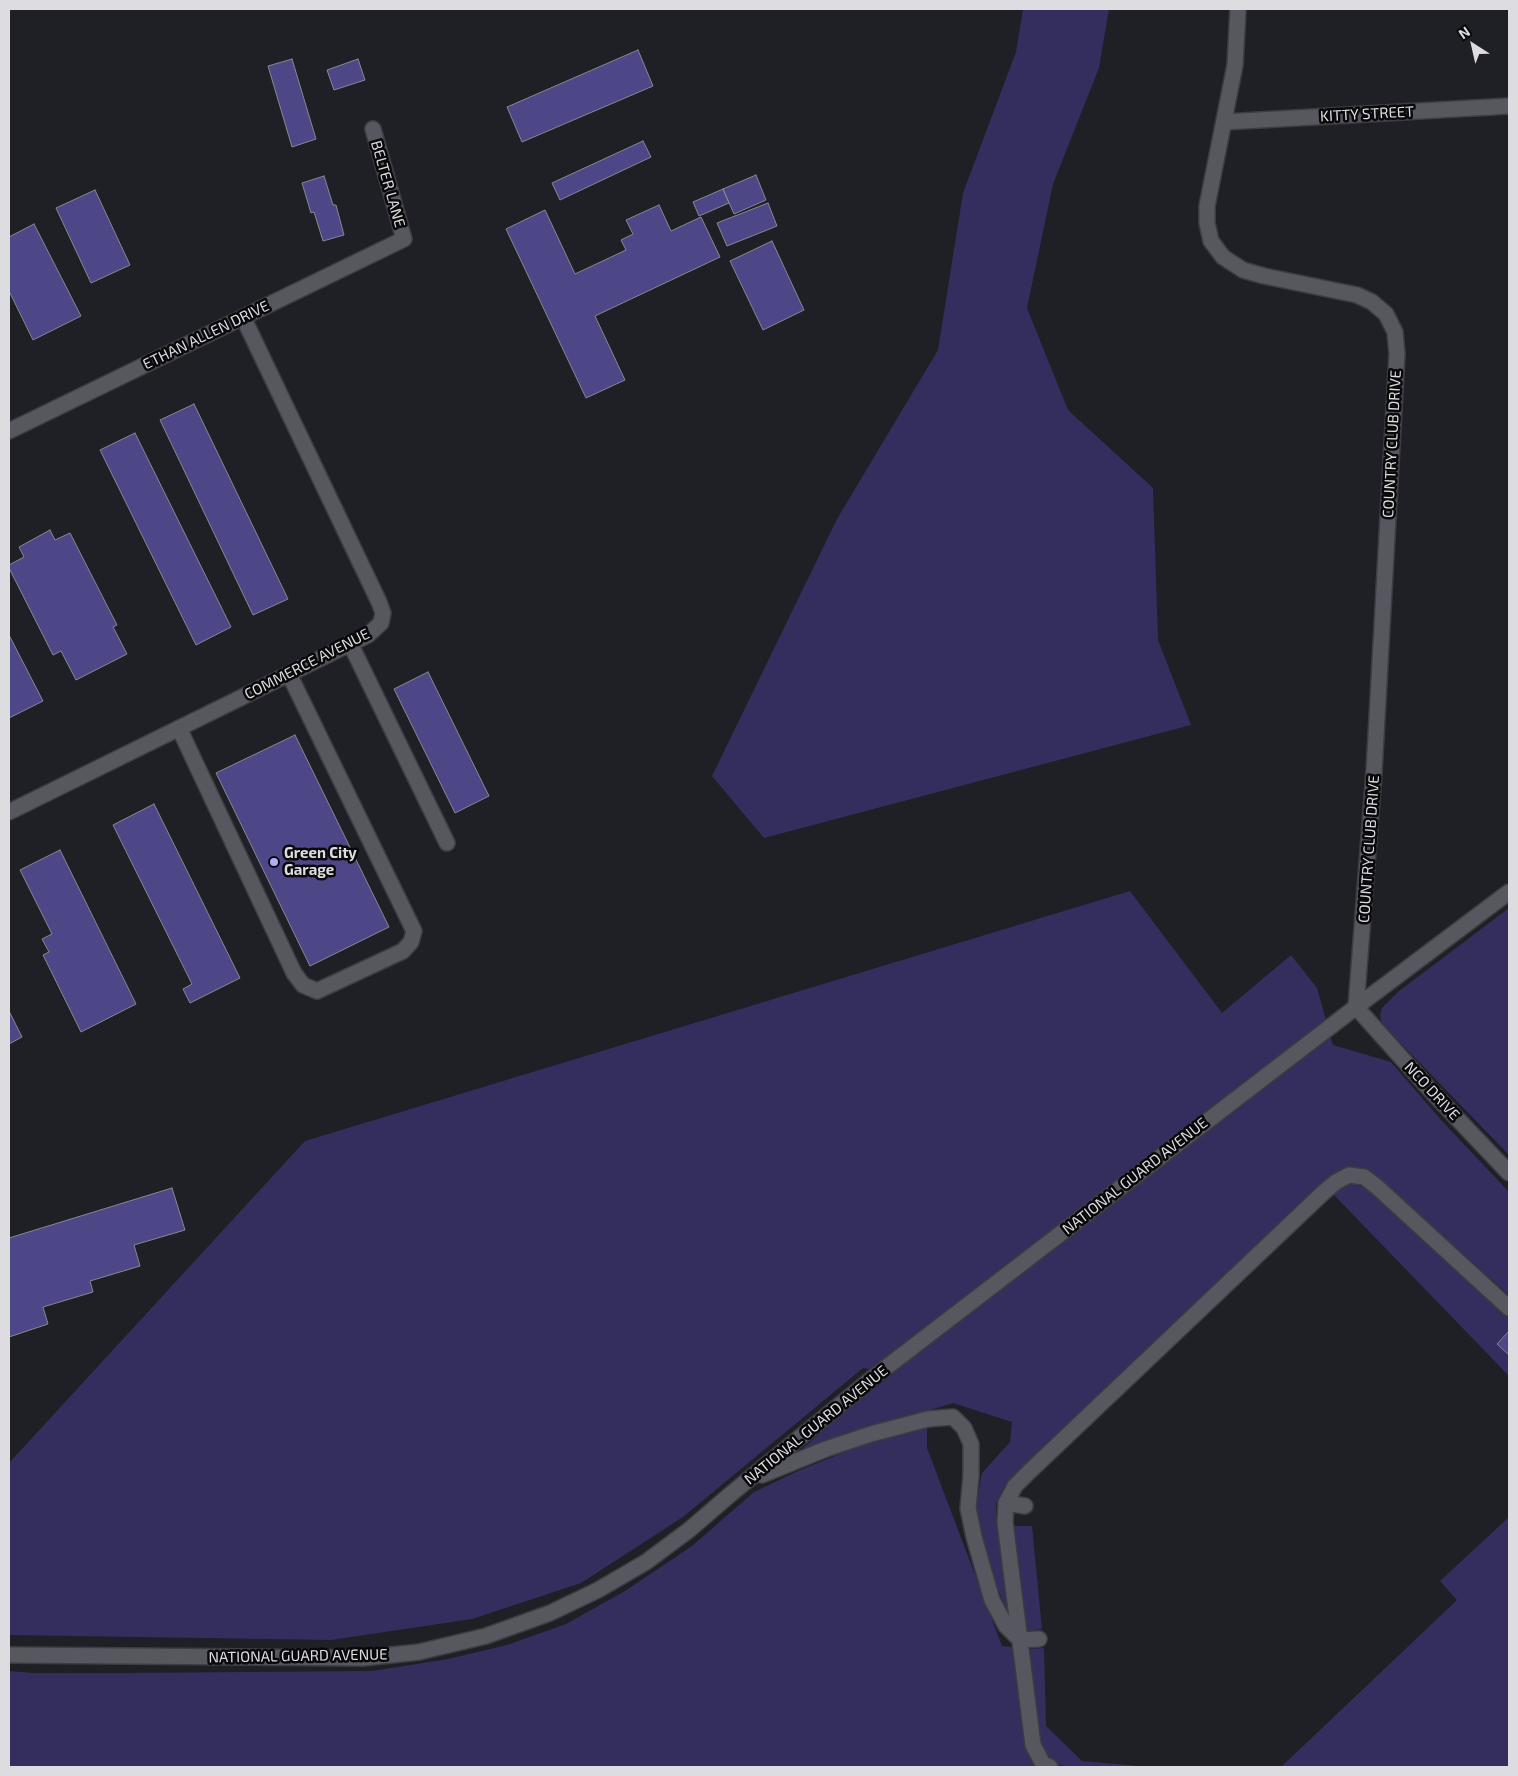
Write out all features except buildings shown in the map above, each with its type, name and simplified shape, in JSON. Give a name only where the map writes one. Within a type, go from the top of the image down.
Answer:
[{"type":"street","name":"COUNTRY CLUB DRIVE","points":[[1238,9],[1235,65],[1207,206],[1207,223],[1211,241],[1223,258],[1243,270],[1364,298],[1386,314],[1395,332],[1397,354],[1374,772],[1356,1007]]},
{"type":"street","name":"KITTY STREET","points":[[1224,122],[1509,106]]},
{"type":"street","name":"BELTER LANE","points":[[373,129],[404,240]]},
{"type":"street","name":"ETHAN ALLEN DRIVE","points":[[9,431],[404,240]]},
{"type":"street","name":"COMMERCE AVENUE","points":[[9,812],[350,644],[379,627],[383,619],[382,608],[243,317]]},
{"type":"street","points":[[350,644],[446,843]]},
{"type":"street","points":[[180,728],[294,973],[303,985],[317,991],[403,951],[411,942],[414,931],[289,674]]},
{"type":"street","name":"NATIONAL GUARD AVENUE","points":[[9,1655],[364,1658],[419,1652],[486,1636],[550,1613],[598,1590],[646,1562],[690,1530],[746,1481],[875,1376],[1509,892]]},
{"type":"street","name":"NCO DRIVE","points":[[1356,1007],[1432,1093],[1509,1173]]},
{"type":"street","points":[[1050,1767],[1043,1764],[1033,1745],[1005,1522],[1006,1503],[1015,1486],[1324,1192],[1336,1182],[1349,1175],[1364,1178],[1376,1186],[1509,1308]]},
{"type":"street","points":[[746,1481],[826,1449],[871,1434],[928,1419],[953,1417],[964,1428],[971,1444],[968,1508],[982,1568],[992,1600],[1006,1626],[1020,1640],[1038,1639]]},
{"type":"street","points":[[1006,1503],[1025,1506]]},
{"type":"shaded area","points":[[1023,9],[1109,9],[1099,68],[1053,184],[1027,308],[1068,410],[1153,488],[1158,640],[1191,725],[764,838],[712,776],[837,519],[938,350],[963,193],[1016,52]]},
{"type":"shaded area","points":[[1130,891],[1222,1013],[1291,955],[1317,988],[1333,1045],[1391,1062],[1442,1121],[1509,1192],[1509,1295],[1377,1178],[1328,1179],[1157,1340],[1003,1489],[996,1503],[996,1519],[1010,1620],[981,1537],[976,1505],[982,1473],[1010,1442],[1012,1422],[953,1403],[801,1450],[842,1413],[893,1374],[863,1368],[683,1517],[581,1583],[472,1619],[331,1640],[9,1635],[9,1463],[305,1141]]},
{"type":"shaded area","points":[[1509,908],[1509,1155],[1382,1024],[1380,1016],[1382,1008],[1399,991]]},
{"type":"shaded area","points":[[1353,1184],[1366,1188],[1509,1317],[1509,1331],[1497,1344],[1509,1355],[1509,1376],[1333,1194],[1026,1485],[1137,1377],[1340,1187]]},
{"type":"shaded area","points":[[927,1428],[927,1448],[1002,1646],[1013,1647],[1022,1698],[1027,1751],[1036,1767],[9,1767],[9,1671],[33,1673],[120,1673],[372,1671],[448,1659],[507,1645],[566,1624],[625,1591],[692,1546],[754,1492],[798,1471],[859,1446]]},
{"type":"shaded area","points":[[1509,1517],[1509,1767],[1281,1767],[1457,1600],[1440,1581]]},
{"type":"shaded area","points":[[1013,1526],[1032,1526],[1042,1629],[1027,1631]]},
{"type":"shaded area","points":[[1044,1648],[1046,1726],[1082,1761],[1152,1767],[1073,1767],[1059,1765],[1049,1758],[1041,1748],[1037,1733],[1028,1649]]},
{"type":"place","name":"Green City Garage","points":[[274,862]]}]
